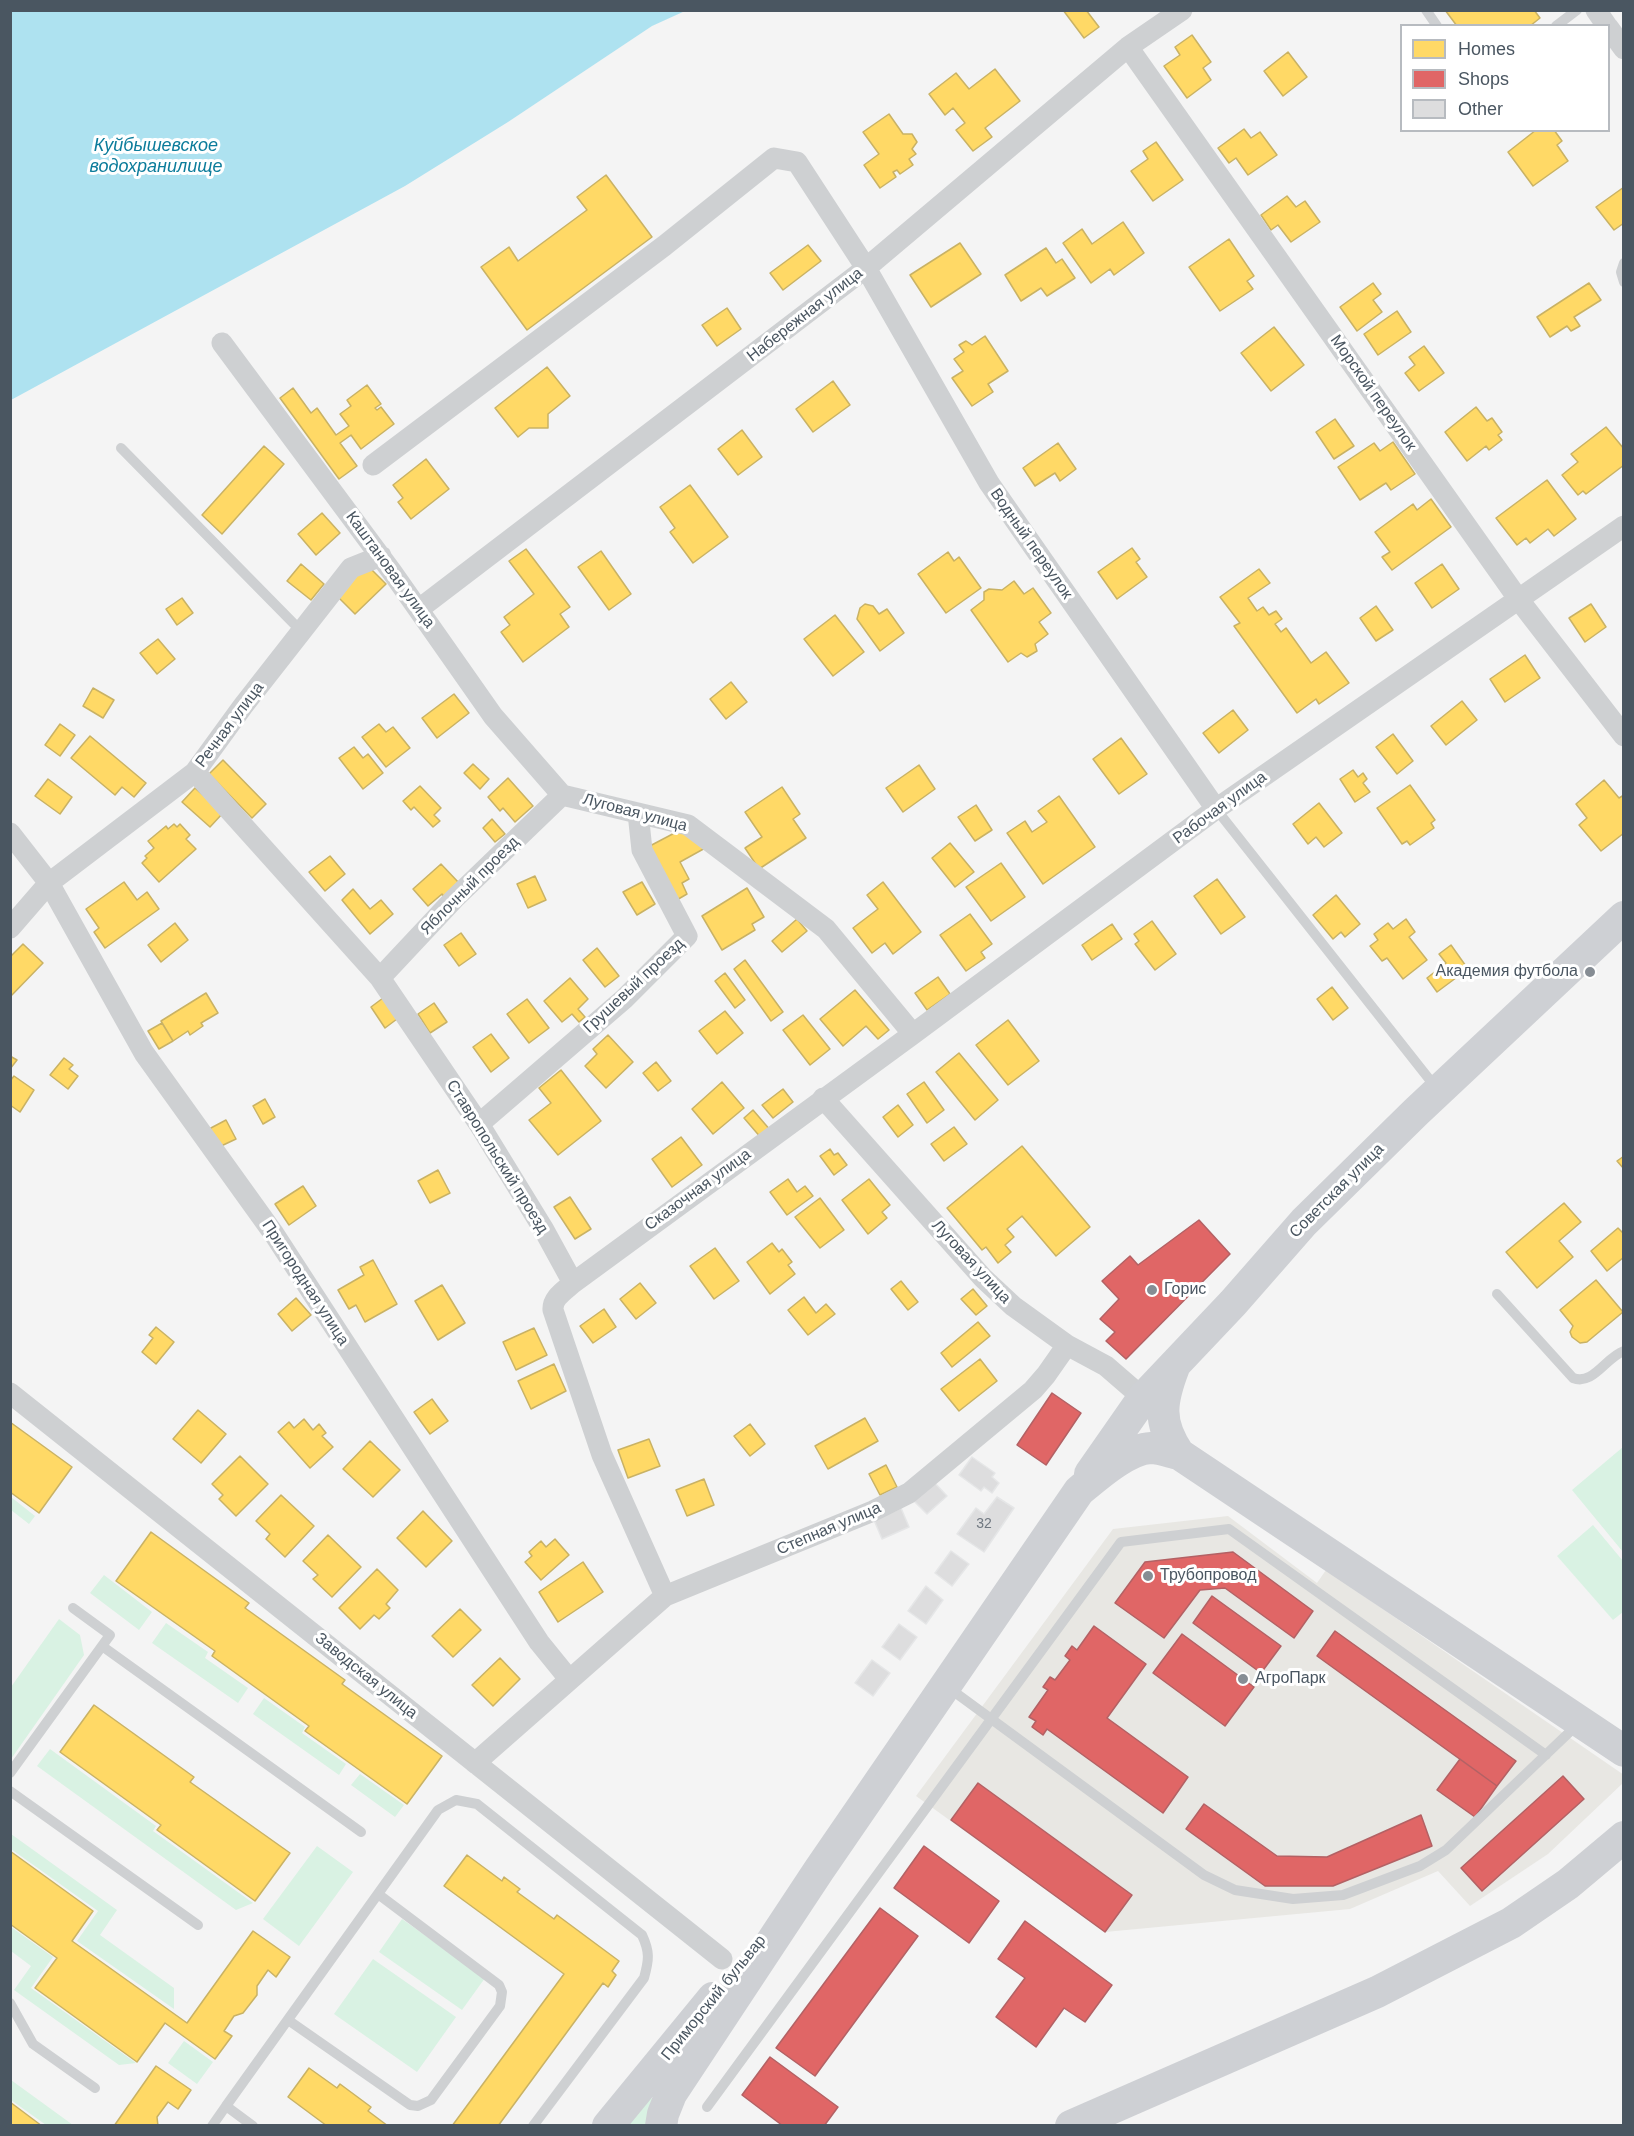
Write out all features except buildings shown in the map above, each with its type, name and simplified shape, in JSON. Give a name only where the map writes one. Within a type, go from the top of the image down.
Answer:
[{"type":"main road","name":"Советская улица","points":[[819,1870],[1143,1398],[1233,1303],[1304,1222],[1438,1090],[1621,925]]},
{"type":"main road","points":[[1176,1361],[1166,1387],[1162,1410],[1168,1438],[1179,1454],[1608,1742]]},
{"type":"main road","points":[[1079,1491],[1107,1468],[1131,1455],[1151,1448],[1179,1454]]},
{"type":"main road","points":[[1071,2126],[1377,1992],[1511,1923],[1568,1884],[1623,1837]]},
{"type":"main road","points":[[661,2126],[671,2094],[819,1870]]},
{"type":"main road","name":"Приморский бульвар","points":[[608,2126],[819,1870]]},
{"type":"street","name":"Набережная улица","points":[[419,609],[866,268],[1128,47],[1182,10]]},
{"type":"street","points":[[1596,10],[1613,26],[1623,49]]},
{"type":"street","name":"Морской переулок","points":[[1128,47],[1519,600],[1623,736]]},
{"type":"street","name":"Водный переулок","points":[[373,465],[664,246],[774,158],[796,162],[866,268],[989,483],[1216,809]]},
{"type":"street","name":"Каштановая улица","points":[[222,343],[381,556],[493,717],[561,795]]},
{"type":"street","name":"Рабочая улица","points":[[823,1098],[1216,809],[1623,526]]},
{"type":"street","name":"Речная улица","points":[[10,928],[49,883],[195,772],[351,567],[381,556]]},
{"type":"street","name":"Ставропольский проезд","points":[[195,772],[380,978],[479,1124],[544,1230],[573,1283]]},
{"type":"street","name":"Луговая улица","points":[[561,795],[688,825],[826,929],[913,1034]]},
{"type":"street","name":"Яблочный проезд","points":[[380,978],[454,899],[561,795]]},
{"type":"street","name":"Грушевый проезд","points":[[479,1124],[624,999],[687,936],[642,850],[638,813]]},
{"type":"street","name":"Пригородная улица","points":[[10,833],[49,883],[144,1053],[274,1234],[539,1642],[568,1679]]},
{"type":"street","name":"Луговая улица","points":[[823,1098],[983,1278],[1013,1306],[1066,1345],[1106,1366],[1143,1398]]},
{"type":"street","name":"Сказочная улица","points":[[573,1283],[823,1098]]},
{"type":"street","points":[[573,1283],[556,1298],[553,1310],[602,1455],[665,1596]]},
{"type":"street","name":"Степная улица","points":[[475,1763],[665,1596],[873,1511],[909,1493],[1033,1390],[1066,1345]]},
{"type":"street","name":"Заводская улица","points":[[10,1393],[722,1959]]},
{"type":"lane","points":[[1425,10],[1436,24]]},
{"type":"lane","points":[[1559,24],[1577,10]]},
{"type":"lane","points":[[1623,263],[1621,272],[1623,282]]},
{"type":"lane","points":[[121,448],[302,632]]},
{"type":"lane","points":[[1216,809],[1438,1090]]},
{"type":"lane","points":[[1497,1294],[1573,1378],[1581,1381],[1588,1379],[1614,1355],[1623,1351]]},
{"type":"lane","points":[[707,2107],[1121,1542],[1229,1529],[1546,1755]]},
{"type":"lane","points":[[10,1773],[110,1635],[74,1608]]},
{"type":"lane","points":[[102,1646],[361,1832]]},
{"type":"lane","points":[[945,1685],[1204,1875],[1235,1890],[1293,1899],[1343,1895],[1420,1866],[1446,1850],[1546,1755],[1608,1742]]},
{"type":"lane","points":[[10,1791],[198,1925]]},
{"type":"lane","points":[[212,2126],[438,1810],[456,1800],[465,1800],[477,1804],[642,1935],[648,1948],[648,1965],[644,1978],[534,2126]]},
{"type":"lane","points":[[288,2020],[410,2105],[418,2106],[431,2100],[500,2007],[502,1992],[499,1985],[378,1894]]},
{"type":"lane","points":[[10,2003],[33,2044],[95,2088]]},
{"type":"lane","points":[[226,2106],[253,2126]]},
{"type":"shaded area","name":"АгроПарк","points":[[1228,1516],[1317,1583],[1326,1570],[1624,1775],[1623,1783],[1548,1854],[1470,1906],[1438,1871],[1350,1909],[1105,1932],[916,1796],[1113,1529]]},
{"type":"green space","points":[[1623,1447],[1623,1552],[1572,1490]]},
{"type":"green space","points":[[11,1497],[35,1516],[29,1524],[11,1510]]},
{"type":"green space","points":[[1593,1525],[1623,1561],[1623,1612],[1613,1620],[1557,1556]]},
{"type":"green space","points":[[104,1575],[152,1612],[139,1630],[90,1593]]},
{"type":"green space","points":[[59,1619],[80,1635],[84,1655],[11,1759],[11,1687]]},
{"type":"green space","points":[[166,1623],[208,1652],[205,1658],[248,1688],[238,1703],[152,1643]]},
{"type":"green space","points":[[264,1698],[305,1727],[302,1733],[346,1764],[339,1775],[253,1714]]},
{"type":"green space","points":[[50,1749],[156,1826],[153,1831],[253,1903],[236,1910],[37,1766]]},
{"type":"green space","points":[[360,1774],[404,1805],[395,1817],[351,1785]]},
{"type":"green space","points":[[11,1834],[117,1910],[100,1935],[174,1988],[174,2009],[77,1941],[98,1911],[11,1849]]},
{"type":"green space","points":[[317,1846],[353,1872],[299,1946],[263,1919]]},
{"type":"green space","points":[[402,1919],[485,1978],[462,2010],[379,1952]]},
{"type":"green space","points":[[11,1927],[53,1957],[31,1988],[136,2063],[119,2065],[14,1990],[31,1966],[11,1951]]},
{"type":"green space","points":[[373,1959],[456,2017],[417,2072],[334,2014]]},
{"type":"green space","points":[[184,2041],[213,2062],[197,2084],[168,2063]]},
{"type":"green space","points":[[11,2080],[73,2125],[46,2125],[11,2100]]},
{"type":"green space","points":[[650,2097],[654,2100],[651,2125],[620,2126]]},
{"type":"water","name":"Куйбышевское водохранилище","points":[[11,10],[685,11],[652,26],[508,122],[405,186],[11,400]]},
{"type":"place","name":"Академия футбола","points":[[1590,972]]},
{"type":"place","name":"Горис","points":[[1152,1290]]},
{"type":"place","name":"Трубопровод","points":[[1148,1576]]},
{"type":"place","name":"АгроПарк","points":[[1243,1679]]}]
